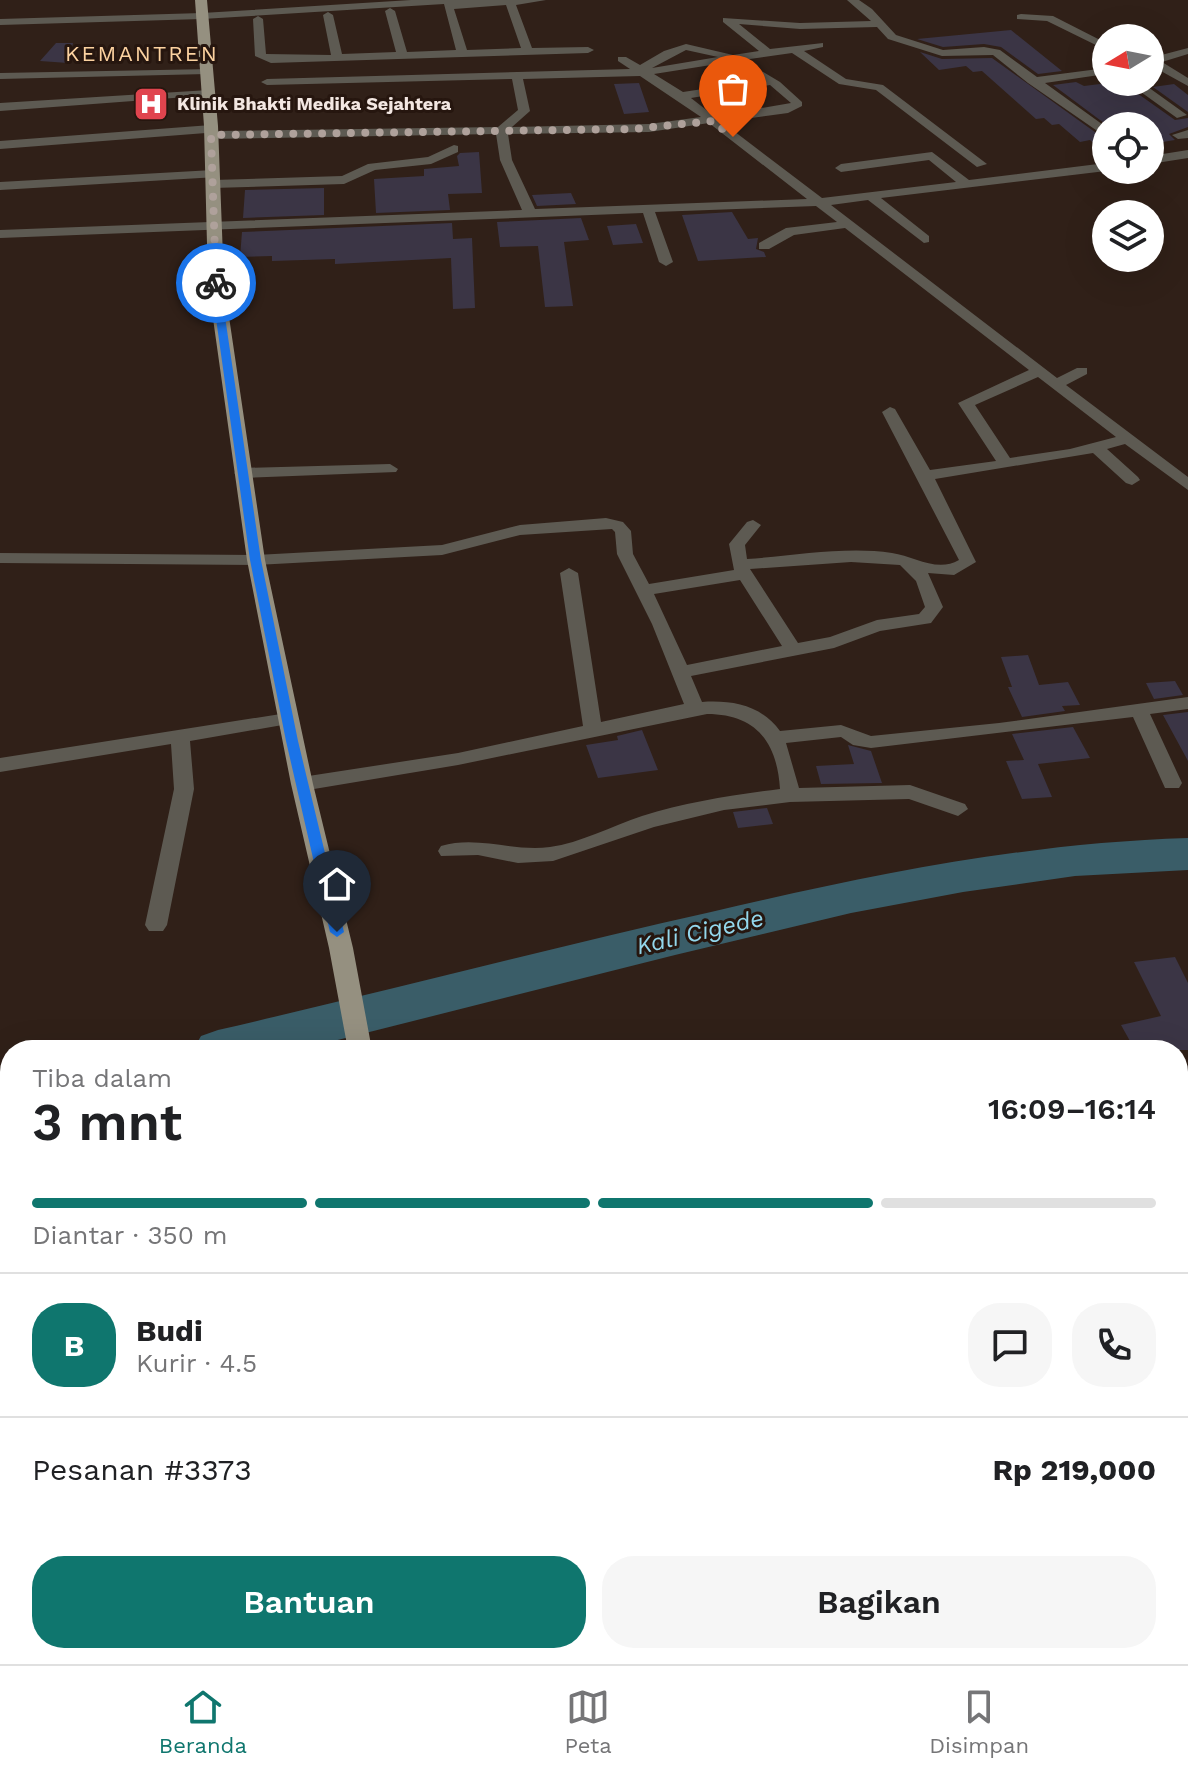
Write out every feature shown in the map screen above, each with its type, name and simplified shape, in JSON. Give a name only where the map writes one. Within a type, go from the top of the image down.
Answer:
[{"type":"main road","points":[[202,13],[209,93],[216,283],[242,473],[287,719],[341,948],[358,1040]]},
{"type":"street","points":[[0,22],[462,0]]},
{"type":"street","points":[[202,13],[258,19],[541,0]]},
{"type":"street","points":[[852,0],[868,11],[892,37],[942,53],[996,52],[1092,123]]},
{"type":"street","points":[[510,3],[528,51]]},
{"type":"street","points":[[448,6],[462,53]]},
{"type":"street","points":[[390,11],[402,55]]},
{"type":"street","points":[[328,15],[337,57]]},
{"type":"street","points":[[1021,17],[1049,18],[1092,40]]},
{"type":"street","points":[[258,19],[263,59],[588,50]]},
{"type":"street","points":[[768,53],[727,20],[800,26],[878,24]]},
{"type":"street","points":[[267,82],[643,71],[819,45],[800,26]]},
{"type":"street","points":[[0,145],[211,132],[649,128],[712,121],[798,104],[736,59],[683,47],[643,71]]},
{"type":"street","points":[[794,49],[843,82],[879,87],[981,164]]},
{"type":"street","points":[[1164,58],[1188,51]]},
{"type":"street","points":[[622,59],[681,96],[1185,481]]},
{"type":"street","points":[[1164,69],[1188,83]]},
{"type":"street","points":[[0,76],[207,71]]},
{"type":"street","points":[[1032,81],[1092,74]]},
{"type":"street","points":[[501,130],[524,111],[517,75]]},
{"type":"street","points":[[681,96],[769,82]]},
{"type":"street","points":[[14,83],[4,107],[209,93]]},
{"type":"street","points":[[1153,96],[1181,115]]},
{"type":"street","points":[[501,130],[506,160],[530,213]]},
{"type":"street","points":[[0,186],[213,179],[344,180],[372,167],[431,160],[454,149]]},
{"type":"street","points":[[1164,158],[1188,154]]},
{"type":"street","points":[[841,168],[932,156],[968,185]]},
{"type":"street","points":[[0,234],[214,223],[820,202],[1092,169]]},
{"type":"street","points":[[872,197],[924,239]]},
{"type":"street","points":[[647,207],[666,262]]},
{"type":"street","points":[[764,246],[791,231],[849,224]]},
{"type":"street","points":[[1005,462],[966,403],[1038,371]]},
{"type":"street","points":[[1056,384],[1082,371]]},
{"type":"street","points":[[645,590],[742,570],[829,559],[893,559],[915,567],[954,570],[964,567],[968,562],[890,412]]},
{"type":"street","points":[[925,476],[1061,456],[1127,439]]},
{"type":"street","points":[[1095,447],[1132,480]]},
{"type":"street","points":[[242,473],[390,469]]},
{"type":"street","points":[[1,560],[256,560],[442,550],[520,530],[606,523],[617,525],[623,531],[625,554],[645,590],[695,708]]},
{"type":"street","points":[[753,525],[737,544],[742,570],[792,648]]},
{"type":"street","points":[[681,672],[834,642],[868,629],[925,619],[931,615],[933,599],[915,567]]},
{"type":"street","points":[[569,573],[593,729]]},
{"type":"street","points":[[775,738],[841,731],[850,733],[860,741],[871,742],[999,729],[1188,703]]},
{"type":"street","points":[[302,784],[458,759],[695,708],[723,706],[749,712],[770,729],[789,779],[790,795]]},
{"type":"street","points":[[1138,708],[1172,783]]},
{"type":"street","points":[[0,765],[287,719]]},
{"type":"street","points":[[156,925],[184,789],[180,736]]},
{"type":"street","points":[[448,851],[478,848],[518,856],[553,854],[650,821],[724,803],[790,795],[910,792],[958,809]]},
{"type":"building","points":[[1011,30],[1062,71],[1038,74],[1001,47],[984,44],[943,47],[917,39]]},
{"type":"building","points":[[56,43],[73,43],[68,63],[40,61]]},
{"type":"building","points":[[920,52],[942,59],[992,58],[1092,130],[1092,142],[1080,142],[1059,124],[1052,125],[1044,118],[1036,119],[982,71],[973,72],[966,66],[939,70]]},
{"type":"building","points":[[1076,82],[1084,86],[1092,85],[1092,96],[1141,96],[1164,112],[1092,114],[1053,85]]},
{"type":"building","points":[[639,83],[649,112],[624,114],[614,84]]},
{"type":"building","points":[[1174,84],[1188,95],[1188,112],[1164,95],[1164,85]]},
{"type":"building","points":[[1164,112],[1175,120],[1188,118],[1188,127],[1169,134],[1175,140],[1164,142]]},
{"type":"building","points":[[479,152],[482,193],[448,194],[450,210],[376,213],[374,179],[424,176],[424,169],[459,166],[457,156],[460,153]]},
{"type":"building","points":[[324,188],[324,215],[243,218],[245,190]]},
{"type":"building","points":[[571,193],[576,204],[537,206],[532,195]]},
{"type":"building","points":[[732,212],[748,239],[758,238],[756,249],[764,252],[766,257],[698,261],[682,215]]},
{"type":"building","points":[[581,218],[589,240],[564,242],[573,306],[545,307],[538,246],[500,247],[497,222]]},
{"type":"building","points":[[452,223],[453,239],[472,238],[475,308],[453,309],[451,258],[335,264],[335,259],[272,261],[272,256],[240,257],[242,232]]},
{"type":"building","points":[[636,224],[643,243],[613,245],[607,226]]},
{"type":"building","points":[[1028,655],[1039,685],[1068,682],[1080,705],[1062,706],[1065,711],[1022,717],[1008,687],[1012,687],[1001,657]]},
{"type":"building","points":[[1175,681],[1183,695],[1154,699],[1146,683]]},
{"type":"building","points":[[1188,712],[1188,761],[1163,715]]},
{"type":"building","points":[[1073,727],[1090,758],[1038,764],[1052,797],[1022,799],[1006,761],[1024,760],[1012,734]]},
{"type":"building","points":[[642,730],[658,770],[598,778],[586,745],[618,740],[617,736]]},
{"type":"building","points":[[848,745],[871,751],[882,783],[821,784],[816,766],[854,764]]},
{"type":"building","points":[[767,808],[773,824],[738,828],[733,812]]},
{"type":"building","points":[[1175,957],[1188,983],[1188,1040],[1129,1040],[1121,1025],[1161,1016],[1134,962]]},
{"type":"waterway","name":"Kali Cigede","points":[[258,1040],[675,937],[907,885],[1075,860],[1188,854]]},
{"type":"way so far","points":[[216,283],[211,135],[634,129],[712,121],[733,137]]},
{"type":"place","name":"Klinik Bhakti Medika Sejahtera","points":[[151,104]]},
{"type":"district","name":"KEMANTREN","points":[[142,53]]},
{"type":"route","points":[[216,283],[267,621],[337,932]]}]
